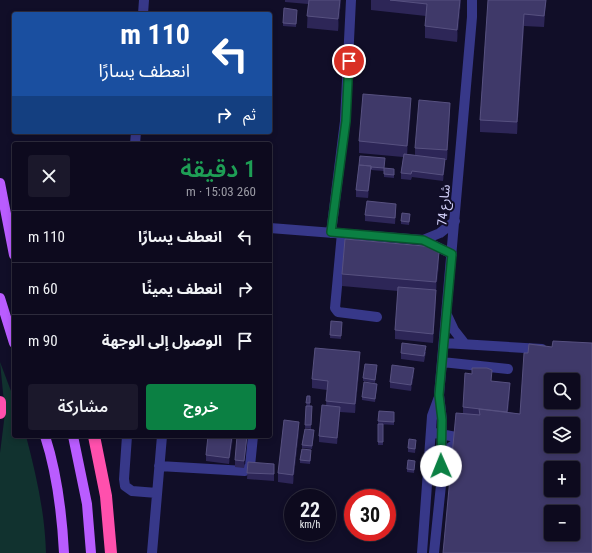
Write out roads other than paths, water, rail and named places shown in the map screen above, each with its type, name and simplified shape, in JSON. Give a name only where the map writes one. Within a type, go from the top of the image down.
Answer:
[{"type":"highway","points":[[0,402],[0,413]]},
{"type":"highway","points":[[94,438],[106,496],[110,553]]},
{"type":"main road","points":[[0,183],[12,245]]},
{"type":"main road","points":[[0,298],[12,337]]},
{"type":"main road","points":[[45,438],[55,478],[61,515],[64,553]]},
{"type":"main road","points":[[73,438],[87,504],[91,553]]},
{"type":"street","points":[[143,12],[144,0]]},
{"type":"street","points":[[331,232],[346,121],[351,0]]},
{"type":"street","name":"شارع 74","points":[[434,553],[441,466],[439,395],[472,17],[475,1]]},
{"type":"street","points":[[423,240],[440,233],[455,221]]},
{"type":"street","points":[[272,228],[423,240],[452,254]]},
{"type":"street","points":[[342,233],[335,308],[338,312],[377,317]]},
{"type":"street","points":[[447,314],[454,330],[465,344]]},
{"type":"street","points":[[444,343],[553,350]]},
{"type":"street","points":[[442,362],[508,369]]},
{"type":"street","name":"شارع 74","points":[[422,553],[433,412],[439,395]]},
{"type":"street","points":[[431,431],[456,442],[448,449],[441,466]]},
{"type":"street","points":[[127,438],[124,479],[125,486],[132,491],[157,493]]},
{"type":"street","points":[[152,553],[162,438]]},
{"type":"street","points":[[159,466],[245,471],[250,466],[253,438]]}]
